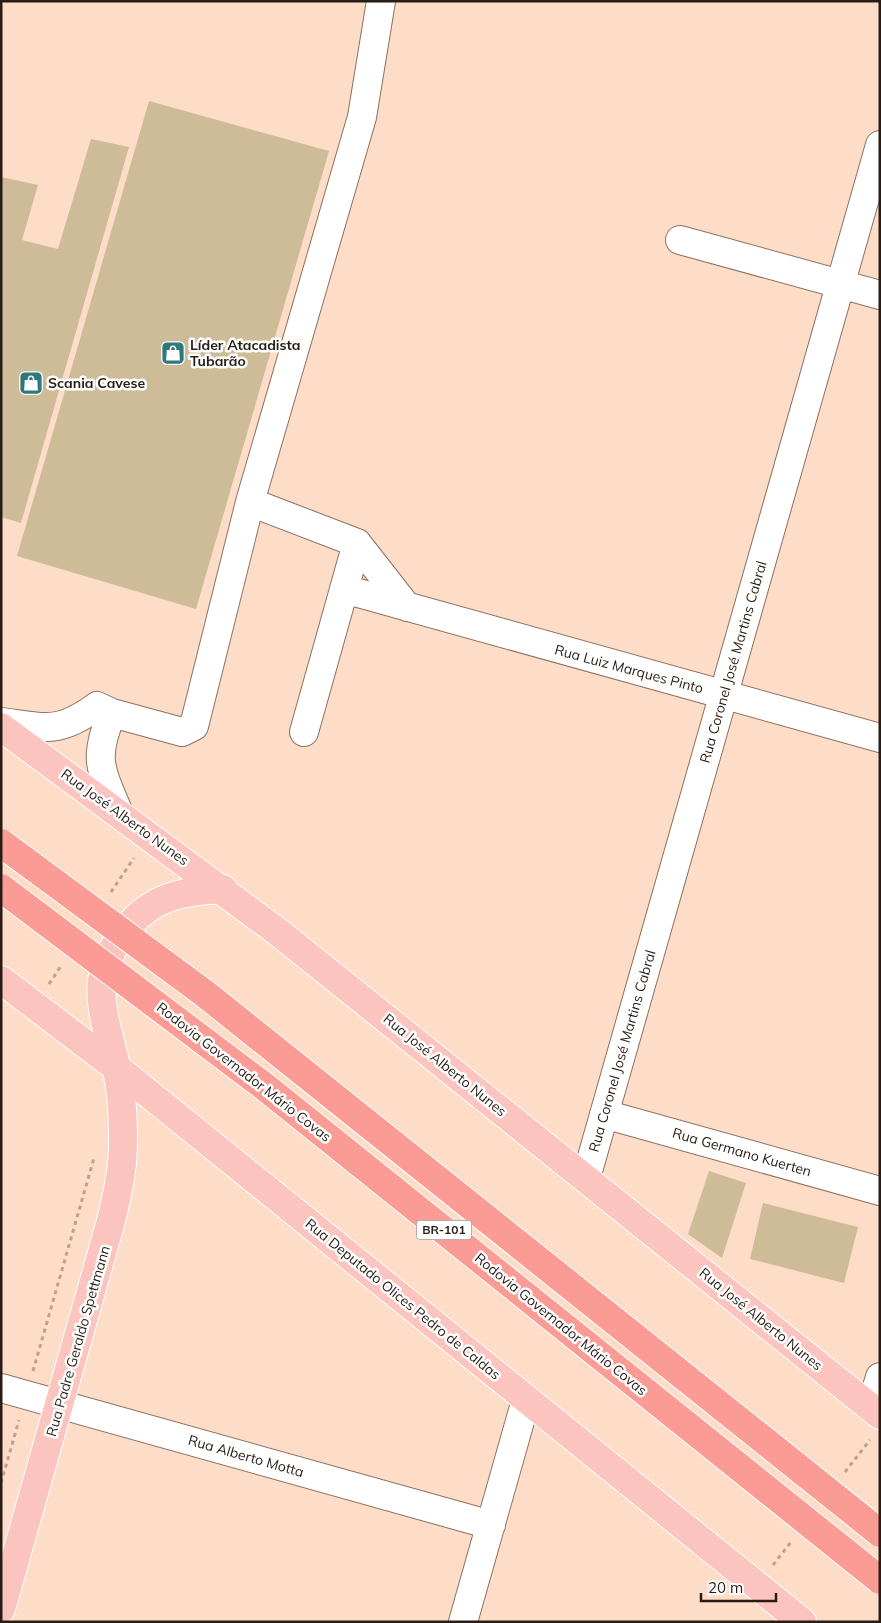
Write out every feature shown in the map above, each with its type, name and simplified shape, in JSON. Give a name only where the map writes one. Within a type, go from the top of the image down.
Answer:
[{"type":"highway","name":"BR-101","points":[[1,843],[219,1005],[880,1533]]},
{"type":"highway","name":"Rodovia Governador Mário Covas","points":[[1,888],[265,1087],[880,1580]]},
{"type":"main road","name":"Rua José Alberto Nunes","points":[[1,727],[222,889],[586,1178],[875,1411]]},
{"type":"main road","name":"Rua Padre Geraldo Spettmann","points":[[1,1609],[112,1221],[121,1178],[124,1134],[117,1068],[103,1018],[101,982],[112,947],[134,920],[156,902],[192,890],[222,889]]},
{"type":"main road","name":"Rua Deputado Olices Pedro de Caldas","points":[[1,980],[117,1068],[802,1622]]},
{"type":"street","points":[[1,722],[48,728],[72,723],[105,710],[182,732],[194,726],[250,502],[362,117],[381,1]]},
{"type":"street","name":"Rua Coronel José Martins Cabral","points":[[586,1178],[880,145]]},
{"type":"street","points":[[680,240],[880,295]]},
{"type":"street","points":[[250,502],[358,543],[407,607]]},
{"type":"street","points":[[304,732],[358,543]]},
{"type":"street","name":"Rua Luiz Marques Pinto","points":[[344,589],[880,738]]},
{"type":"street","points":[[105,710],[100,741],[101,769],[118,811]]},
{"type":"street","name":"Rua Germano Kuerten","points":[[604,1114],[880,1191]]},
{"type":"street","points":[[875,1411],[880,1376]]},
{"type":"street","name":"Rua Alberto Motta","points":[[14,1391],[491,1525]]},
{"type":"street","points":[[463,1622],[526,1400]]},
{"type":"path","points":[[1,1483],[14,1391],[94,1157]]},
{"type":"building","name":"Líder Atacadista Tubarão","points":[[149,101],[329,151],[196,609],[17,556]]},
{"type":"building","name":"Scania Cavese","points":[[91,139],[129,147],[21,523],[1,517],[1,177],[38,185],[22,240],[58,249]]},
{"type":"building","points":[[709,1171],[746,1183],[722,1258],[688,1234]]},
{"type":"building","points":[[763,1203],[858,1227],[844,1283],[750,1259]]},
{"type":"place","name":"Líder Atacadista Tubarão","points":[[173,353]]},
{"type":"place","name":"Scania Cavese","points":[[31,383]]}]
